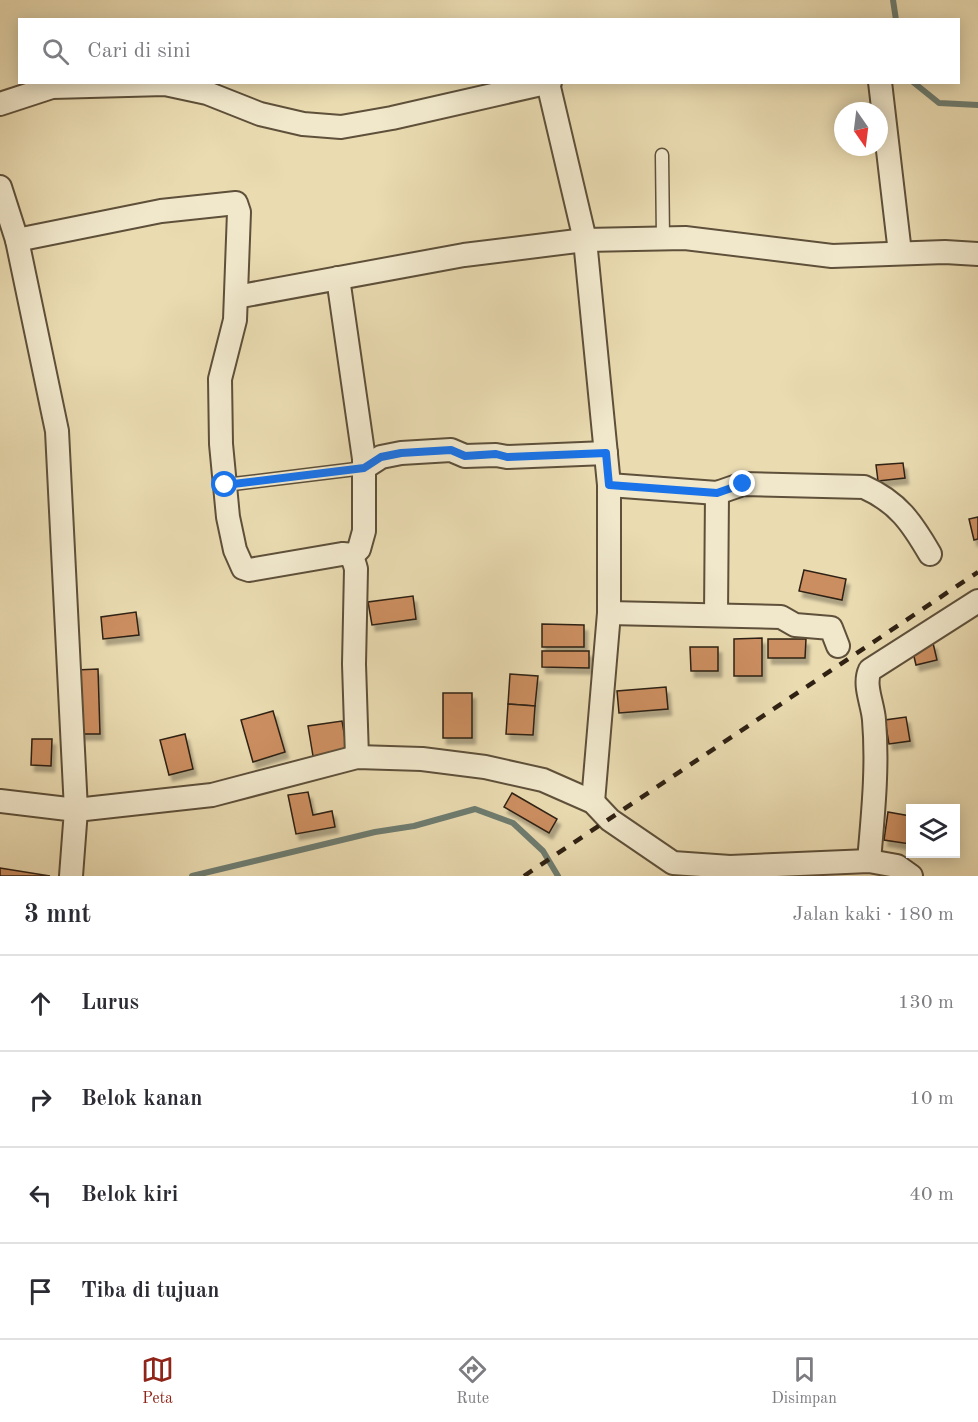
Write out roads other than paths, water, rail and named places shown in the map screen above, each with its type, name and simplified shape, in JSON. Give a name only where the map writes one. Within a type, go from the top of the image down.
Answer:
[{"type":"street","points":[[0,104],[52,87],[165,84],[207,93],[260,114],[303,124],[341,127],[545,84]]},
{"type":"street","points":[[549,84],[585,240],[609,485],[609,614],[593,802]]},
{"type":"street","points":[[880,84],[900,253]]},
{"type":"street","points":[[0,187],[17,240],[57,431],[76,810],[71,876]]},
{"type":"street","points":[[17,240],[161,211],[236,203],[240,213],[235,320],[220,379],[221,444],[228,516],[235,550],[243,568],[255,569],[342,554],[351,557],[356,569],[354,664],[357,757]]},
{"type":"street","points":[[236,297],[464,255],[585,240],[685,238],[832,256],[945,252],[978,254]]},
{"type":"street","points":[[338,278],[354,379],[364,468],[364,531],[358,549],[351,557]]},
{"type":"street","points":[[364,468],[381,457],[401,453],[451,450],[465,456],[496,454],[507,457],[606,453]]},
{"type":"street","points":[[609,485],[717,493],[743,484],[864,487],[893,503],[913,525],[930,554]]},
{"type":"street","points":[[717,493],[717,615]]},
{"type":"street","points":[[869,861],[876,769],[874,719],[866,677],[870,670],[978,601]]},
{"type":"street","points":[[609,614],[781,616],[795,625],[831,628],[838,646]]},
{"type":"street","points":[[0,801],[76,810],[212,795],[357,757],[422,759],[486,767],[543,780],[593,802],[610,820],[673,863],[731,871],[869,861],[897,866],[911,876]]},
{"type":"lane","points":[[662,155],[663,239]]},
{"type":"lane","points":[[225,485],[364,468]]},
{"type":"waterway","points":[[893,0],[896,18]]},
{"type":"waterway","points":[[915,84],[939,103],[978,105]]},
{"type":"waterway","points":[[192,876],[375,832],[414,826],[475,809],[513,823],[543,851],[558,876]]},
{"type":"railway","points":[[524,876],[978,572]]}]
